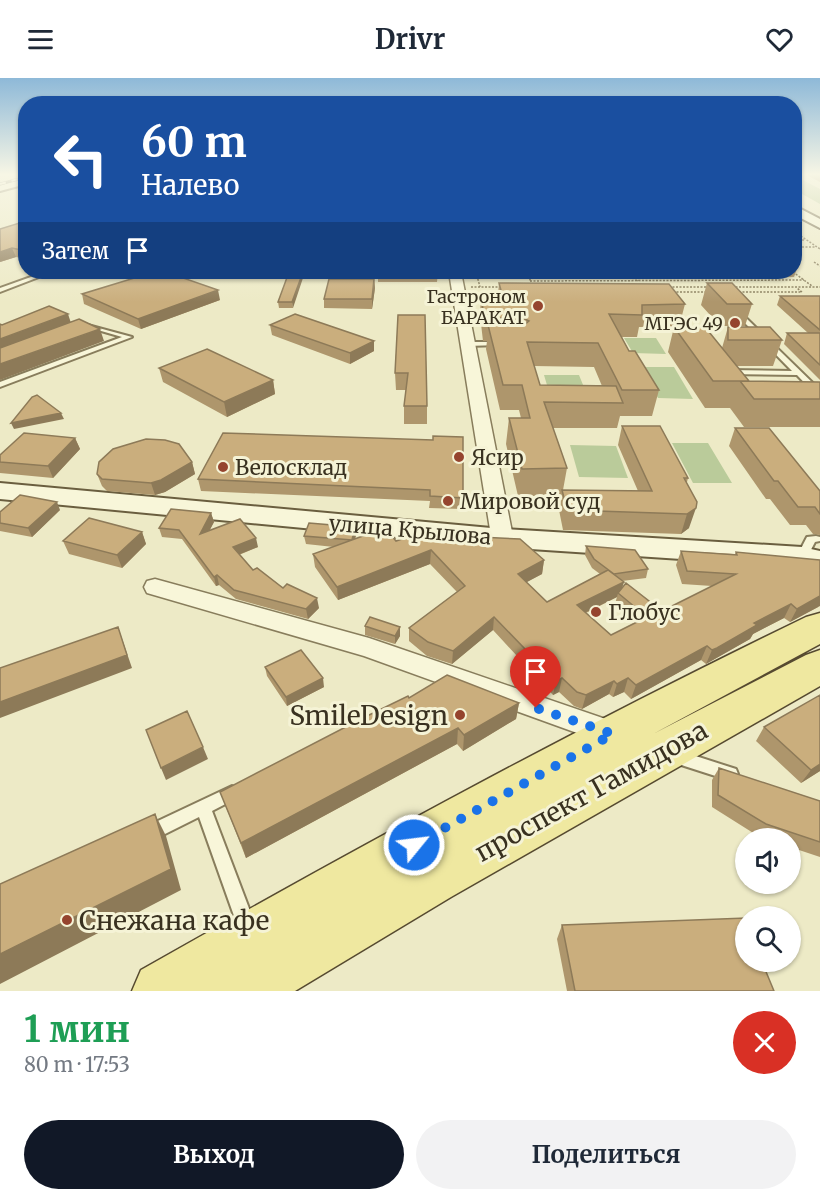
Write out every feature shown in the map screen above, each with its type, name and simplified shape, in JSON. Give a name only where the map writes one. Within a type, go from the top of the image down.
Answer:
[{"type":"main road","points":[[807,217],[820,224]]},
{"type":"main road","points":[[0,493],[503,540],[812,556]]},
{"type":"main road","name":"проспект Гамидова","points":[[239,991],[423,861],[613,734],[691,691],[820,627]]},
{"type":"main road","name":"проспект Гамидова","points":[[162,991],[251,939],[661,753],[820,666]]},
{"type":"street","points":[[456,279],[503,540]]},
{"type":"street","points":[[155,587],[369,648],[613,734]]},
{"type":"lane","points":[[0,290],[30,279]]},
{"type":"lane","points":[[743,318],[820,394]]},
{"type":"lane","points":[[0,385],[129,337],[87,325],[76,329]]},
{"type":"lane","points":[[466,344],[510,345]]},
{"type":"lane","points":[[730,380],[724,372],[800,373]]},
{"type":"lane","points":[[661,753],[741,777]]},
{"type":"lane","points":[[139,839],[243,788]]},
{"type":"lane","points":[[203,808],[251,939]]},
{"type":"path","points":[[802,237],[819,248]]},
{"type":"path","points":[[802,247],[819,248]]},
{"type":"path","points":[[814,261],[820,266]]},
{"type":"path","points":[[478,279],[480,287],[501,287]]},
{"type":"path","points":[[637,280],[642,287]]},
{"type":"path","points":[[532,287],[530,281],[637,280],[804,280],[813,287]]},
{"type":"path","points":[[666,287],[713,287]]},
{"type":"path","points":[[725,287],[820,287]]},
{"type":"path","points":[[735,292],[802,292],[796,287]]},
{"type":"path","points":[[669,292],[713,292]]},
{"type":"green space","points":[[624,338],[656,338],[666,354],[633,353]]},
{"type":"green space","points":[[641,367],[674,367],[693,399],[658,398]]},
{"type":"green space","points":[[544,375],[579,375],[590,402],[552,402]]},
{"type":"green space","points":[[672,443],[708,443],[732,483],[693,483]]},
{"type":"green space","points":[[570,445],[616,446],[628,478],[579,477]]},
{"type":"building","points":[[18,223],[18,249],[12,248],[0,252],[0,229]]},
{"type":"building","points":[[131,279],[186,279],[218,290],[138,319],[82,294]]},
{"type":"building","points":[[286,279],[300,279],[292,302],[278,302]]},
{"type":"building","points":[[329,279],[374,279],[372,299],[324,299]]},
{"type":"building","points":[[499,283],[669,284],[685,304],[642,305],[642,315],[609,314],[629,351],[635,351],[659,390],[622,390],[598,343],[527,342],[540,385],[616,386],[623,403],[544,402],[567,468],[522,469],[509,418],[530,418],[522,385],[503,385],[488,325],[523,326],[529,321],[523,318],[484,318],[481,294],[502,294]]},
{"type":"building","points":[[707,283],[732,283],[752,304],[727,304]]},
{"type":"building","points":[[780,296],[820,296],[820,330]]},
{"type":"building","points":[[49,306],[68,314],[0,339],[0,324]]},
{"type":"building","points":[[295,314],[374,341],[350,353],[270,325]]},
{"type":"building","points":[[398,315],[425,315],[427,406],[404,406],[408,373],[395,373]]},
{"type":"building","points":[[79,319],[100,329],[0,364],[0,348]]},
{"type":"building","points":[[674,327],[705,327],[749,381],[713,381]]},
{"type":"building","points":[[728,327],[770,327],[782,340],[728,340]]},
{"type":"building","points":[[787,333],[820,333],[820,365]]},
{"type":"building","points":[[207,349],[273,380],[224,402],[159,368]]},
{"type":"building","points":[[740,381],[820,382],[820,399],[754,399]]},
{"type":"building","points":[[37,395],[61,413],[11,423],[32,397]]},
{"type":"building","points":[[622,426],[660,426],[688,478],[684,478],[697,502],[696,508],[687,514],[567,510],[562,490],[652,491]]},
{"type":"building","points":[[735,428],[769,428],[820,491],[820,514],[815,507],[798,507],[778,481],[774,481]]},
{"type":"building","points":[[24,433],[75,438],[48,466],[0,462],[0,455]]},
{"type":"building","points":[[223,433],[433,440],[433,436],[463,437],[463,498],[430,496],[430,490],[198,479]]},
{"type":"building","points":[[146,439],[165,440],[179,444],[192,462],[161,480],[151,483],[102,479],[97,474],[99,462],[113,449]]},
{"type":"building","points":[[20,495],[57,502],[28,528],[0,523],[0,512]]},
{"type":"building","points":[[171,509],[211,513],[200,534],[240,519],[256,538],[233,547],[253,570],[257,568],[283,588],[287,584],[317,598],[306,609],[234,590],[217,575],[214,577],[179,530],[159,528]]},
{"type":"building","points":[[89,518],[142,532],[117,555],[63,541]]},
{"type":"building","points":[[309,523],[355,527],[352,540],[304,536]]},
{"type":"building","points":[[385,528],[396,541],[425,531],[435,540],[448,534],[460,537],[467,533],[474,540],[479,537],[520,539],[544,560],[518,574],[547,602],[608,570],[624,582],[577,605],[611,635],[647,617],[618,593],[626,583],[662,611],[736,574],[687,571],[681,551],[737,555],[736,552],[820,560],[820,596],[797,609],[791,604],[754,623],[757,625],[717,648],[712,650],[707,646],[636,685],[628,678],[617,684],[614,681],[586,695],[577,692],[562,678],[556,681],[494,617],[453,651],[428,642],[409,628],[465,586],[431,550],[337,587],[313,554]]},
{"type":"building","points":[[586,546],[635,550],[648,569],[614,574],[594,559]]},
{"type":"building","points":[[370,617],[400,627],[395,636],[365,626]]},
{"type":"building","points":[[118,627],[127,655],[0,702],[0,668]]},
{"type":"building","points":[[301,650],[323,678],[286,697],[265,667]]},
{"type":"building","points":[[447,675],[519,703],[464,735],[458,728],[241,843],[220,792],[365,717],[408,696],[409,698]]},
{"type":"building","points":[[820,695],[820,764],[811,770],[764,727]]},
{"type":"building","points":[[187,711],[203,747],[161,768],[146,730]]},
{"type":"building","points":[[719,768],[820,801],[820,842],[801,836],[801,828],[778,828],[766,824],[718,795]]},
{"type":"building","points":[[155,814],[171,869],[0,954],[0,884]]},
{"type":"building","points":[[735,918],[735,972],[766,972],[774,991],[575,991],[562,925]]},
{"type":"place","name":"Гастроном БАРАКАТ","points":[[538,306]]},
{"type":"place","name":"МГЭС 49","points":[[735,323]]},
{"type":"place","name":"Ясир","points":[[459,457]]},
{"type":"place","name":"Велосклад","points":[[223,467]]},
{"type":"place","name":"Мировой суд","points":[[448,501]]},
{"type":"place","name":"Глобус","points":[[596,612]]},
{"type":"place","name":"SmileDesign","points":[[460,715]]},
{"type":"place","name":"Снежана кафе","points":[[67,920]]},
{"type":"route","points":[[414,845],[613,734],[536,708]]}]
